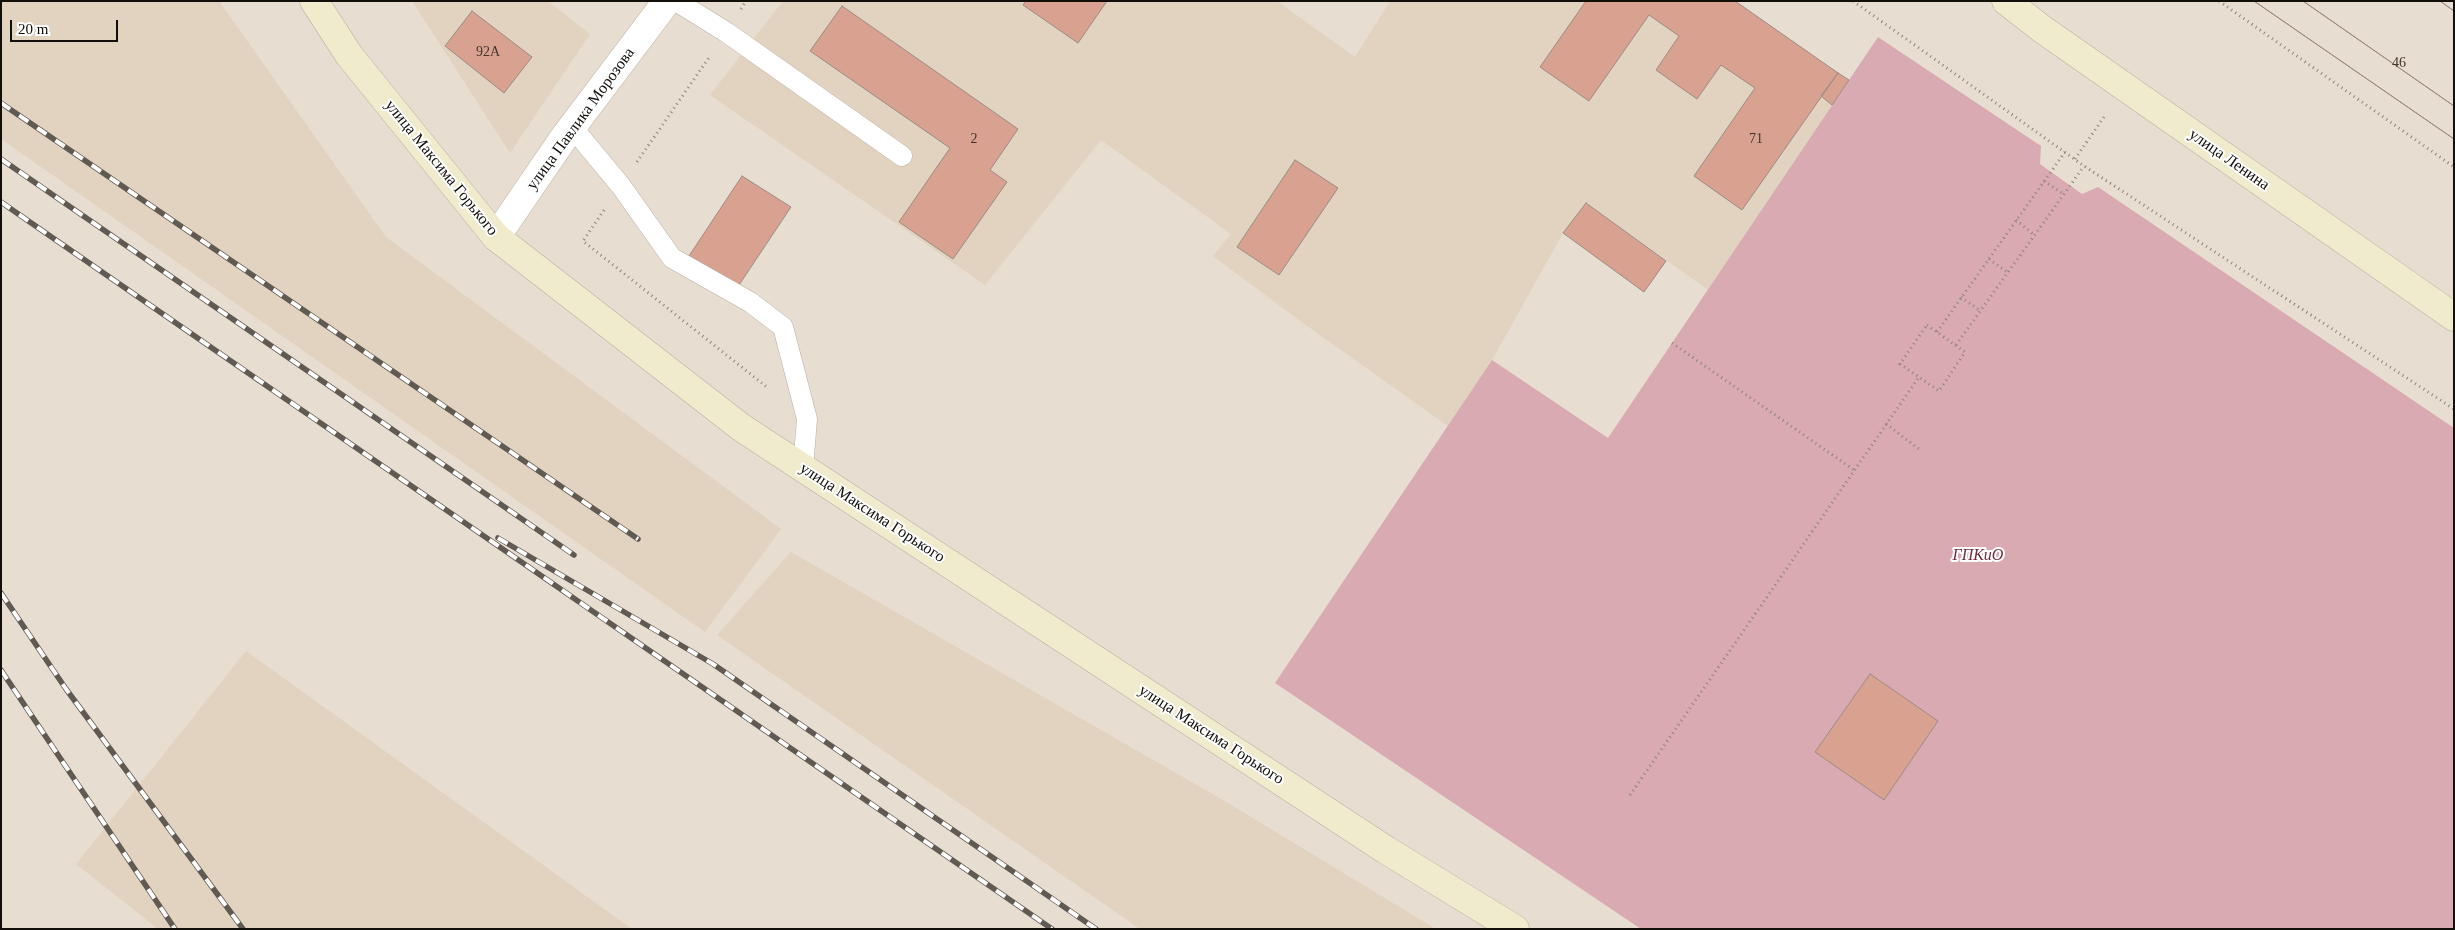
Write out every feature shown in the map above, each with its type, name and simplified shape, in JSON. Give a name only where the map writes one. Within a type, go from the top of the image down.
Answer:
[{"type":"street","name":"улица Максима Горького","points":[[314,1],[349,55],[496,238],[742,428],[1386,850],[1515,929]]},
{"type":"street","name":"улица Павлика Морозова","points":[[496,238],[572,127],[667,1]]},
{"type":"street","name":"улица Ленина","points":[[2012,3],[2042,30],[2454,317]]},
{"type":"lane","points":[[676,1],[726,32],[902,156]]},
{"type":"lane","points":[[572,127],[621,186],[672,258],[750,302],[783,328],[806,419],[803,468]]},
{"type":"path","points":[[1853,1],[2084,166],[2454,409]]},
{"type":"path","points":[[2219,1],[2454,167]]},
{"type":"path","points":[[1937,332],[2065,152]]},
{"type":"path","points":[[1956,345],[1979,310],[2084,166]]},
{"type":"path","points":[[2044,181],[2063,194]]},
{"type":"path","points":[[2016,220],[2034,234]]},
{"type":"path","points":[[1989,259],[2008,272]]},
{"type":"path","points":[[1961,297],[1979,310]]},
{"type":"path","points":[[1927,325],[1956,345],[1965,352],[1939,390],[1900,364],[1927,325]]},
{"type":"path","points":[[1672,343],[1854,470]]},
{"type":"path","points":[[1630,795],[1919,377]]},
{"type":"path","points":[[1886,424],[1919,449]]},
{"type":"shaded area","points":[[1,1],[219,1],[386,237],[781,529],[705,632],[1,139]]},
{"type":"shaded area","points":[[412,1],[548,1],[590,34],[510,153]]},
{"type":"shaded area","points":[[783,1],[1277,1],[1355,57],[1390,1],[1735,1],[1849,80],[1708,290],[1586,203],[1563,233],[1492,360],[1448,426],[1307,326],[1213,256],[1231,234],[1101,140],[985,285],[710,95]]},
{"type":"shaded area","points":[[791,552],[1223,800],[1436,929],[1140,929],[717,635]]},
{"type":"shaded area","points":[[246,651],[632,929],[158,929],[76,864]]},
{"type":"green space","name":"ГПКиО","points":[[1878,37],[2041,146],[2040,164],[2082,194],[2098,187],[2454,428],[2454,929],[1641,929],[1275,683],[1492,360],[1608,438]]},
{"type":"building","points":[[1026,1],[1107,1],[1078,43],[1023,5]]},
{"type":"building","points":[[1586,1],[1735,1],[1838,73],[1742,210],[1694,176],[1755,88],[1721,65],[1697,99],[1656,70],[1679,36],[1649,15],[1589,101],[1540,67]]},
{"type":"building","points":[[2254,1],[2303,1],[2454,106],[2454,139]]},
{"type":"building","points":[[2254,1],[2440,1],[2454,11],[2454,139]]},
{"type":"building","points":[[2303,1],[2440,1],[2454,11],[2454,106]]},
{"type":"building","points":[[842,6],[1018,129],[990,170],[1007,182],[953,259],[899,222],[950,148],[810,51]]},
{"type":"building","points":[[472,11],[532,57],[504,93],[445,46]]},
{"type":"building","points":[[1838,73],[1849,80],[1832,105],[1821,96]]},
{"type":"building","points":[[1295,160],[1338,188],[1279,275],[1237,247]]},
{"type":"building","points":[[742,176],[791,207],[737,288],[689,256]]},
{"type":"building","points":[[1586,203],[1666,261],[1644,292],[1563,233]]},
{"type":"building","points":[[1870,674],[1938,721],[1884,800],[1815,752]]},
{"type":"railway","points":[[1,103],[638,539]]},
{"type":"railway","points":[[1,159],[574,555]]},
{"type":"railway","points":[[1,202],[1052,929]]},
{"type":"railway","points":[[498,538],[713,664],[1096,929]]},
{"type":"railway","points":[[1,593],[66,689],[243,929]]},
{"type":"railway","points":[[1,670],[175,929]]}]
